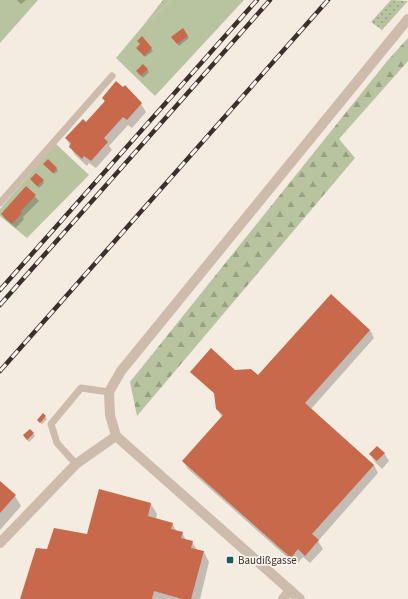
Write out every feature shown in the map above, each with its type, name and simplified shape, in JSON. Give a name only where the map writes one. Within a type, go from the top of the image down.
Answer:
[{"type":"street","points":[[300,599],[253,560],[116,436],[110,415],[110,392],[121,371],[408,19]]},
{"type":"street","points":[[0,543],[76,464],[116,436]]},
{"type":"street","points":[[283,599],[290,590]]},
{"type":"lane","points":[[0,203],[112,76]]},
{"type":"lane","points":[[76,464],[57,443],[51,424],[81,388],[110,392]]},
{"type":"green space","points":[[0,0],[38,0],[0,43]]},
{"type":"green space","points":[[163,0],[171,0],[142,27]]},
{"type":"green space","points":[[171,0],[244,0],[155,96],[116,58],[142,27]]},
{"type":"green space","points":[[391,0],[408,1],[382,30],[371,22]]},
{"type":"green space","points":[[408,38],[408,61],[339,139],[355,158],[137,416],[130,382],[388,60]]},
{"type":"green space","points":[[56,144],[89,175],[27,238],[0,216],[0,209]]},
{"type":"building","points":[[183,28],[188,36],[177,44],[171,37]]},
{"type":"building","points":[[142,36],[152,48],[144,56],[136,48],[140,44],[137,41]]},
{"type":"building","points":[[143,64],[148,69],[141,76],[136,71]]},
{"type":"building","points":[[116,81],[123,87],[125,85],[142,103],[127,120],[123,117],[104,138],[108,142],[91,161],[84,156],[82,159],[69,147],[71,143],[65,138],[83,119],[86,122],[105,101],[102,98]]},
{"type":"building","points":[[48,159],[57,168],[53,173],[43,164]]},
{"type":"building","points":[[36,173],[44,180],[37,186],[30,179]]},
{"type":"building","points":[[26,186],[36,195],[20,212],[22,213],[12,224],[1,214]]},
{"type":"building","points":[[331,294],[370,330],[305,403],[374,465],[312,534],[319,540],[305,556],[298,549],[291,558],[182,461],[223,415],[216,409],[214,393],[190,372],[211,348],[235,370],[251,369],[258,375]]},
{"type":"building","points":[[43,413],[46,416],[40,423],[37,420]]},
{"type":"building","points":[[30,429],[34,433],[27,440],[23,435]]},
{"type":"building","points":[[377,446],[385,453],[377,461],[369,454]]},
{"type":"building","points":[[0,481],[16,495],[0,513]]},
{"type":"building","points":[[99,489],[151,503],[148,516],[173,523],[171,529],[183,532],[181,538],[193,541],[191,548],[204,551],[191,599],[182,599],[154,591],[152,599],[20,599],[36,548],[47,549],[54,528],[87,534]]},
{"type":"railway","points":[[0,290],[257,0]]},
{"type":"railway","points":[[0,305],[270,0]]},
{"type":"railway","points":[[0,371],[328,0]]},
{"type":"place","name":"Baudißgasse","points":[[230,560]]}]
